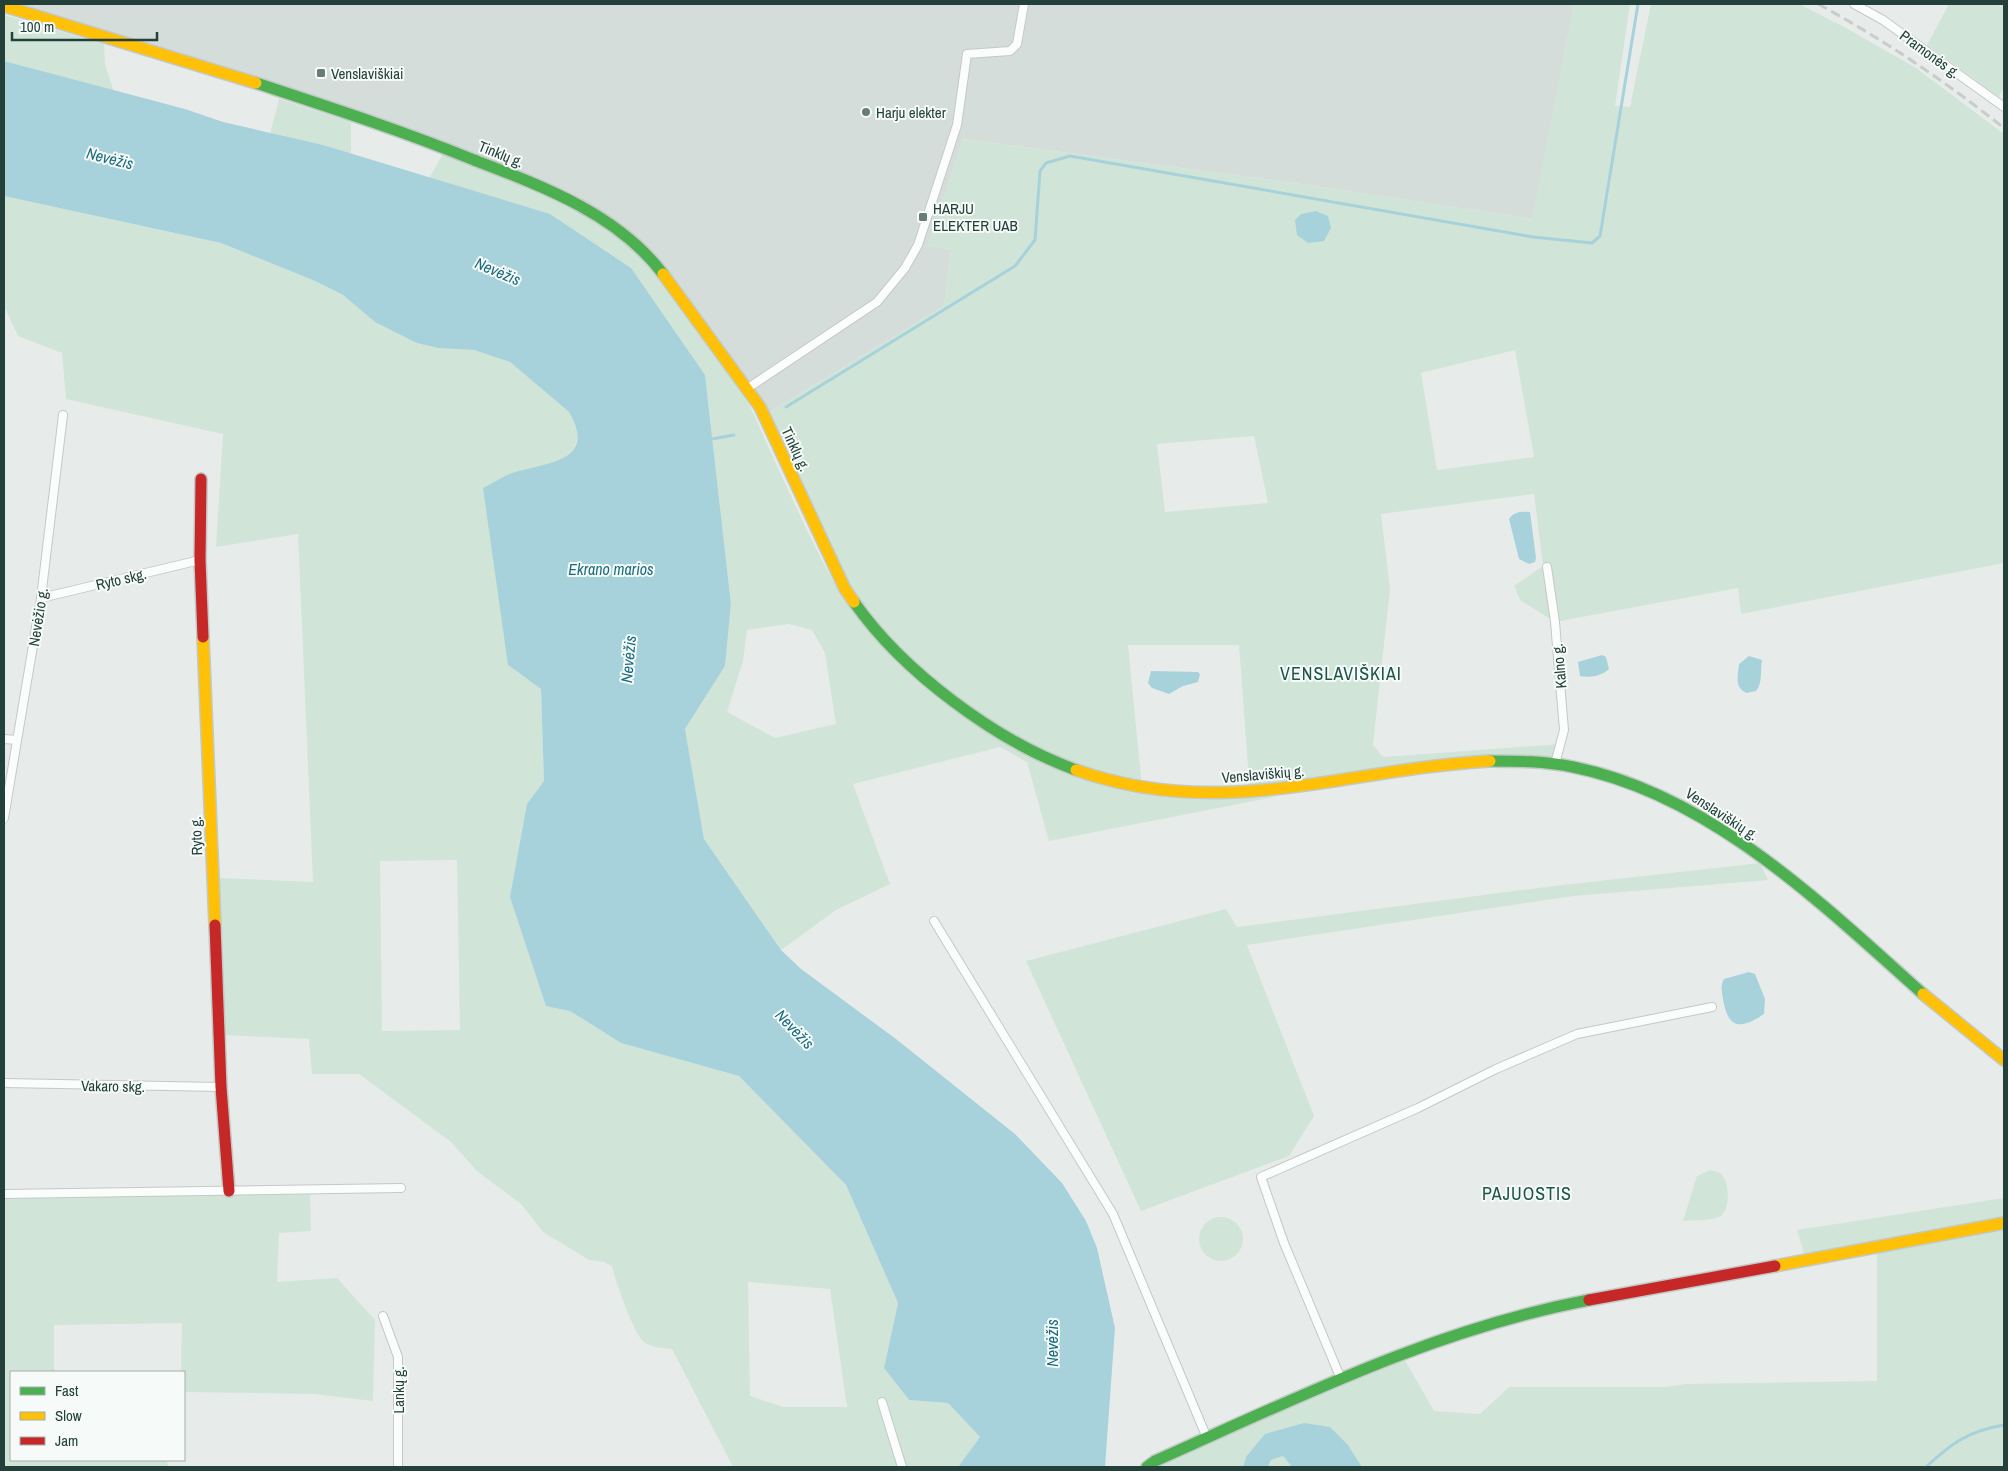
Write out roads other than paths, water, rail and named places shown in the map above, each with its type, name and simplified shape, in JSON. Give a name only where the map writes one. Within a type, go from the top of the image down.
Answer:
[{"type":"main road","name":"Tinklų g.","points":[[4,6],[237,77],[352,115],[497,168],[546,188],[597,215],[634,241],[651,258],[748,388],[774,436],[823,544]]},
{"type":"main road","name":"Ryto g.","points":[[201,479],[200,560],[222,1087],[229,1191]]},
{"type":"main road","name":"Venslaviškių g.","points":[[823,544],[845,589],[886,643],[980,720],[1024,748],[1092,778],[1117,784],[1171,792],[1229,794],[1293,789],[1395,770],[1466,763],[1507,761],[1555,764],[1604,775],[1671,799],[1701,815],[1775,868],[2004,1060]]},
{"type":"main road","points":[[1146,1467],[1155,1461],[1340,1379],[1432,1342],[1537,1310],[2004,1223]]},
{"type":"street","points":[[748,388],[877,302],[905,268],[918,245],[957,125],[967,54],[1010,51],[1017,44],[1024,4]]},
{"type":"street","name":"Pramonės g.","points":[[1854,4],[1883,20],[2004,107]]},
{"type":"street","name":"Nevėžio g.","points":[[4,818],[41,598],[63,415]]},
{"type":"street","name":"Ryto skg.","points":[[41,598],[200,560]]},
{"type":"street","name":"Kalno g.","points":[[1547,567],[1556,622],[1564,730],[1555,764]]},
{"type":"street","points":[[4,739],[17,740]]},
{"type":"street","points":[[934,921],[1113,1214],[1207,1438]]},
{"type":"street","points":[[1340,1379],[1284,1243],[1261,1177],[1418,1108],[1496,1069],[1577,1034],[1712,1006]]},
{"type":"street","name":"Vakaro skg.","points":[[4,1083],[222,1087]]},
{"type":"street","points":[[4,1194],[401,1188]]},
{"type":"street","name":"Lankų g.","points":[[383,1316],[398,1357],[398,1467]]},
{"type":"street","points":[[882,1402],[902,1467]]},
{"type":"water","name":"Ekrano marios","points":[[4,61],[185,109],[223,122],[323,145],[550,214],[631,268],[705,375],[731,604],[725,666],[685,729],[704,839],[781,950],[801,969],[896,1039],[1015,1134],[1062,1183],[1086,1221],[1097,1248],[1115,1328],[1105,1467],[958,1467],[980,1437],[948,1403],[909,1400],[884,1368],[898,1303],[846,1185],[739,1076],[621,1043],[570,1011],[546,1006],[510,897],[527,804],[544,781],[541,689],[508,665],[483,488],[507,475],[550,464],[572,452],[577,442],[577,429],[569,412],[510,362],[474,350],[439,348],[417,343],[375,322],[343,295],[315,281],[221,243],[4,196]]},
{"type":"water","points":[[1316,211],[1328,216],[1331,228],[1324,241],[1308,243],[1297,235],[1295,220],[1301,214]]},
{"type":"water","points":[[1530,512],[1536,558],[1535,562],[1529,564],[1519,559],[1509,519],[1518,513]]},
{"type":"water","points":[[1602,655],[1606,657],[1609,669],[1596,676],[1580,676],[1578,662]]},
{"type":"water","points":[[1749,656],[1762,660],[1761,676],[1760,684],[1756,691],[1746,693],[1742,691],[1738,684],[1739,664]]},
{"type":"water","points":[[1151,671],[1198,672],[1200,674],[1198,682],[1183,686],[1169,694],[1152,688],[1148,683]]},
{"type":"water","points":[[1749,972],[1755,974],[1765,999],[1764,1014],[1748,1023],[1736,1024],[1728,1016],[1725,1009],[1722,984],[1724,979]]},
{"type":"water","points":[[1304,1423],[1330,1427],[1348,1445],[1362,1467],[1292,1467],[1283,1456],[1271,1460],[1268,1467],[1243,1467],[1246,1457],[1265,1434]]},
{"type":"waterway","points":[[786,407],[1015,266],[1035,240],[1040,171],[1046,163],[1070,156],[1533,237],[1592,243],[1600,236],[1638,4]]},
{"type":"waterway","points":[[712,439],[734,435]]},
{"type":"waterway","points":[[1926,1467],[1961,1439],[1980,1431],[2004,1425]]},
{"type":"railway","points":[[1818,4],[1914,62],[2004,128]]},
{"type":"place","name":"Venslaviškiai","points":[[321,73]]},
{"type":"place","name":"Harju elekter","points":[[866,112]]},
{"type":"place","name":"HARJU ELEKTER UAB","points":[[923,217]]},
{"type":"district","name":"VENSLAVIŠKIAI","points":[[1341,673]]},
{"type":"district","name":"PAJUOSTIS","points":[[1527,1193]]},
{"type":"water label","name":"Nevėžis","points":[[110,158]]},
{"type":"water label","name":"Nevėžis","points":[[498,271]]},
{"type":"water label","name":"Nevėžis","points":[[628,659]]},
{"type":"water label","name":"Nevėžis","points":[[795,1029]]},
{"type":"water label","name":"Nevėžis","points":[[1052,1343]]}]
